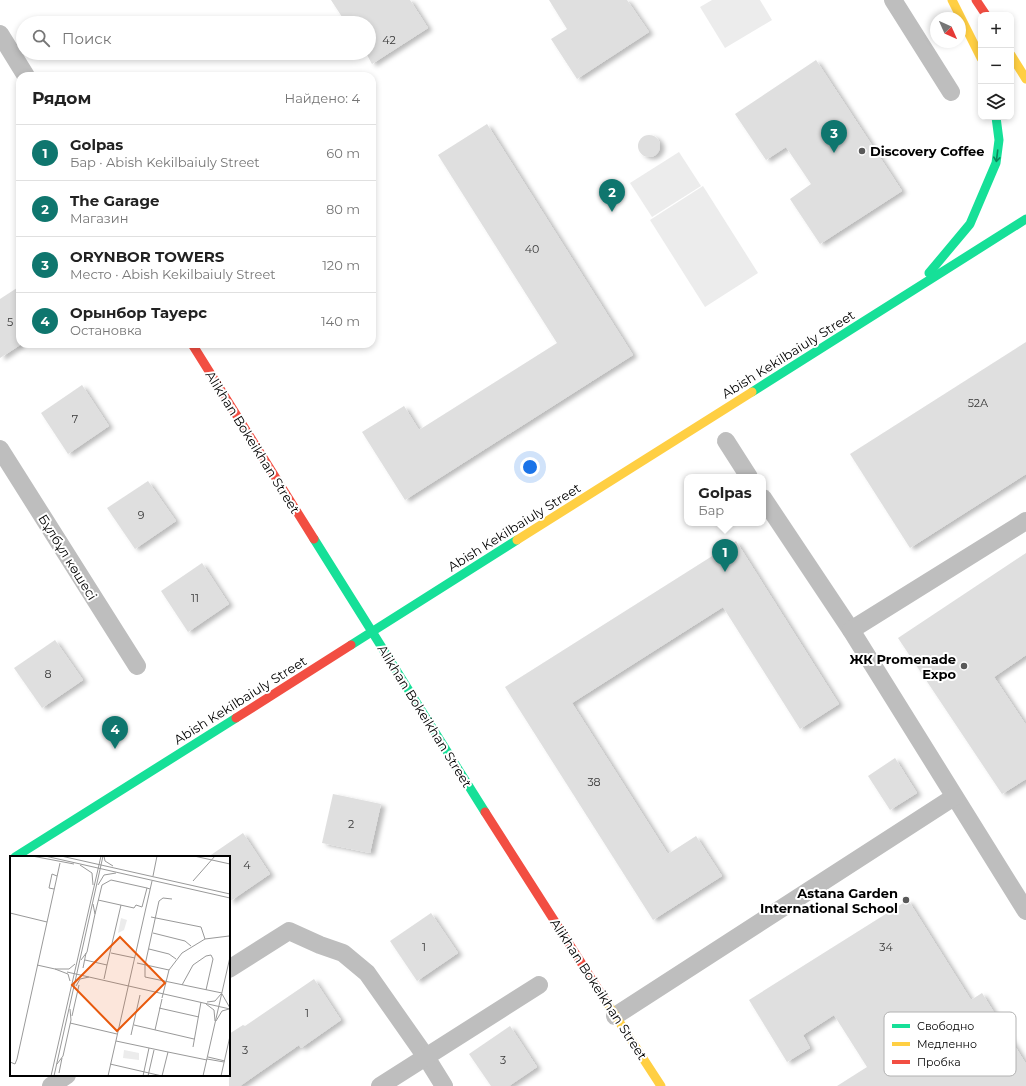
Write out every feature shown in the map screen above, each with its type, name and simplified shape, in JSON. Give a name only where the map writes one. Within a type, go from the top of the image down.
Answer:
[{"type":"street","points":[[893,0],[951,92]]},
{"type":"street","points":[[952,0],[978,52]]},
{"type":"street","points":[[976,0],[984,12]]},
{"type":"street","points":[[0,34],[16,60]]},
{"type":"street","points":[[16,60],[24,72]]},
{"type":"street","points":[[1014,60],[1026,79]]},
{"type":"street","points":[[917,288],[970,224],[996,163],[999,140],[996,120]]},
{"type":"street","name":"Abish Kekilbaiuly Street","points":[[17,856],[1026,219]]},
{"type":"street","name":"Alikhan Bokeikhan Street","points":[[194,348],[372,632],[615,1016],[661,1086]]},
{"type":"street","points":[[726,440],[747,474]]},
{"type":"street","name":"Бұлбұл көшесі","points":[[0,449],[137,666]]},
{"type":"street","points":[[766,502],[851,630],[1026,911]]},
{"type":"street","points":[[851,630],[1026,521]]},
{"type":"street","points":[[615,1016],[954,797]]},
{"type":"street","points":[[230,968],[289,931],[320,945],[343,953],[367,973],[426,1057],[444,1086]]},
{"type":"street","points":[[380,1086],[539,984]]},
{"type":"street","points":[[51,1086],[66,1076]]},
{"type":"shaded area","points":[[712,0],[760,0],[772,20],[725,48],[700,7]]},
{"type":"shaded area","points":[[679,152],[701,186],[652,217],[630,183]]},
{"type":"shaded area","points":[[703,186],[758,273],[705,307],[650,220]]},
{"type":"building","points":[[331,0],[410,0],[428,28],[372,64],[370,60],[376,60],[376,16],[341,16]]},
{"type":"building","points":[[549,0],[627,0],[649,32],[577,79],[551,39],[567,29]]},
{"type":"building","points":[[816,60],[902,191],[820,244],[790,199],[811,184],[786,147],[766,160],[735,114]]},
{"type":"building","points":[[487,124],[633,355],[405,500],[362,432],[404,406],[419,430],[557,343],[438,155]]},
{"type":"building","points":[[649,135],[657,138],[660,146],[657,154],[649,157],[641,154],[638,146],[641,138]]},
{"type":"building","points":[[16,289],[16,348],[0,358],[0,299]]},
{"type":"building","points":[[1026,342],[1026,474],[910,548],[850,454]]},
{"type":"building","points":[[82,385],[109,426],[68,454],[41,413]]},
{"type":"building","points":[[148,481],[176,521],[135,549],[107,508]]},
{"type":"building","points":[[736,541],[839,704],[800,729],[723,607],[572,703],[668,854],[696,836],[722,876],[653,920],[505,687]]},
{"type":"building","name":"ЖК Promenade Expo","points":[[1026,553],[1026,655],[994,677],[1026,725],[1026,779],[1002,794],[898,638]]},
{"type":"building","points":[[202,563],[229,604],[188,632],[161,591]]},
{"type":"building","points":[[55,640],[83,680],[42,708],[14,668]]},
{"type":"building","points":[[895,758],[917,793],[890,810],[868,776]]},
{"type":"building","points":[[333,794],[381,804],[370,853],[322,843]]},
{"type":"building","points":[[243,833],[270,874],[230,901],[230,856],[209,856]]},
{"type":"building","points":[[908,900],[971,1000],[982,993],[994,1012],[884,1012],[884,1076],[1016,1076],[1016,1048],[1026,1064],[1026,1086],[837,1086],[867,1067],[834,1015],[803,1035],[810,1048],[787,1062],[749,1000]]},
{"type":"building","points":[[431,913],[458,953],[417,981],[390,941]]},
{"type":"building","points":[[314,979],[341,1020],[301,1048],[299,1045],[240,1086],[229,1086],[230,1033],[243,1025],[245,1026]]},
{"type":"building","points":[[510,1026],[537,1067],[509,1086],[491,1086],[469,1054]]},
{"type":"traffic: fast","points":[[929,273],[970,224],[996,163],[999,140],[996,120]]},
{"type":"traffic: fast","points":[[752,392],[1026,219]]},
{"type":"traffic: fast","points":[[314,539],[485,812]]},
{"type":"traffic: fast","points":[[351,645],[517,540]]},
{"type":"traffic: fast","points":[[17,856],[236,718]]},
{"type":"traffic: slow","points":[[952,0],[978,52]]},
{"type":"traffic: slow","points":[[1014,60],[1026,79]]},
{"type":"traffic: slow","points":[[517,540],[752,392]]},
{"type":"traffic: slow","points":[[605,1000],[661,1086]]},
{"type":"traffic: jam","points":[[976,0],[984,12]]},
{"type":"traffic: jam","points":[[195,348],[314,539]]},
{"type":"traffic: jam","points":[[236,718],[351,645]]},
{"type":"traffic: jam","points":[[485,812],[605,1000]]},
{"type":"place","name":"Discovery Coffee","points":[[862,151]]},
{"type":"place","name":"ORYNBOR TOWERS","points":[[834,153]]},
{"type":"place","name":"The Garage","points":[[612,212]]},
{"type":"place","name":"Golpas","points":[[725,572]]},
{"type":"place","name":"ЖК Promenade Expo","points":[[964,666]]},
{"type":"place","name":"Орынбор Тауерс","points":[[115,749]]},
{"type":"place","name":"Astana Garden International School","points":[[906,900]]}]
